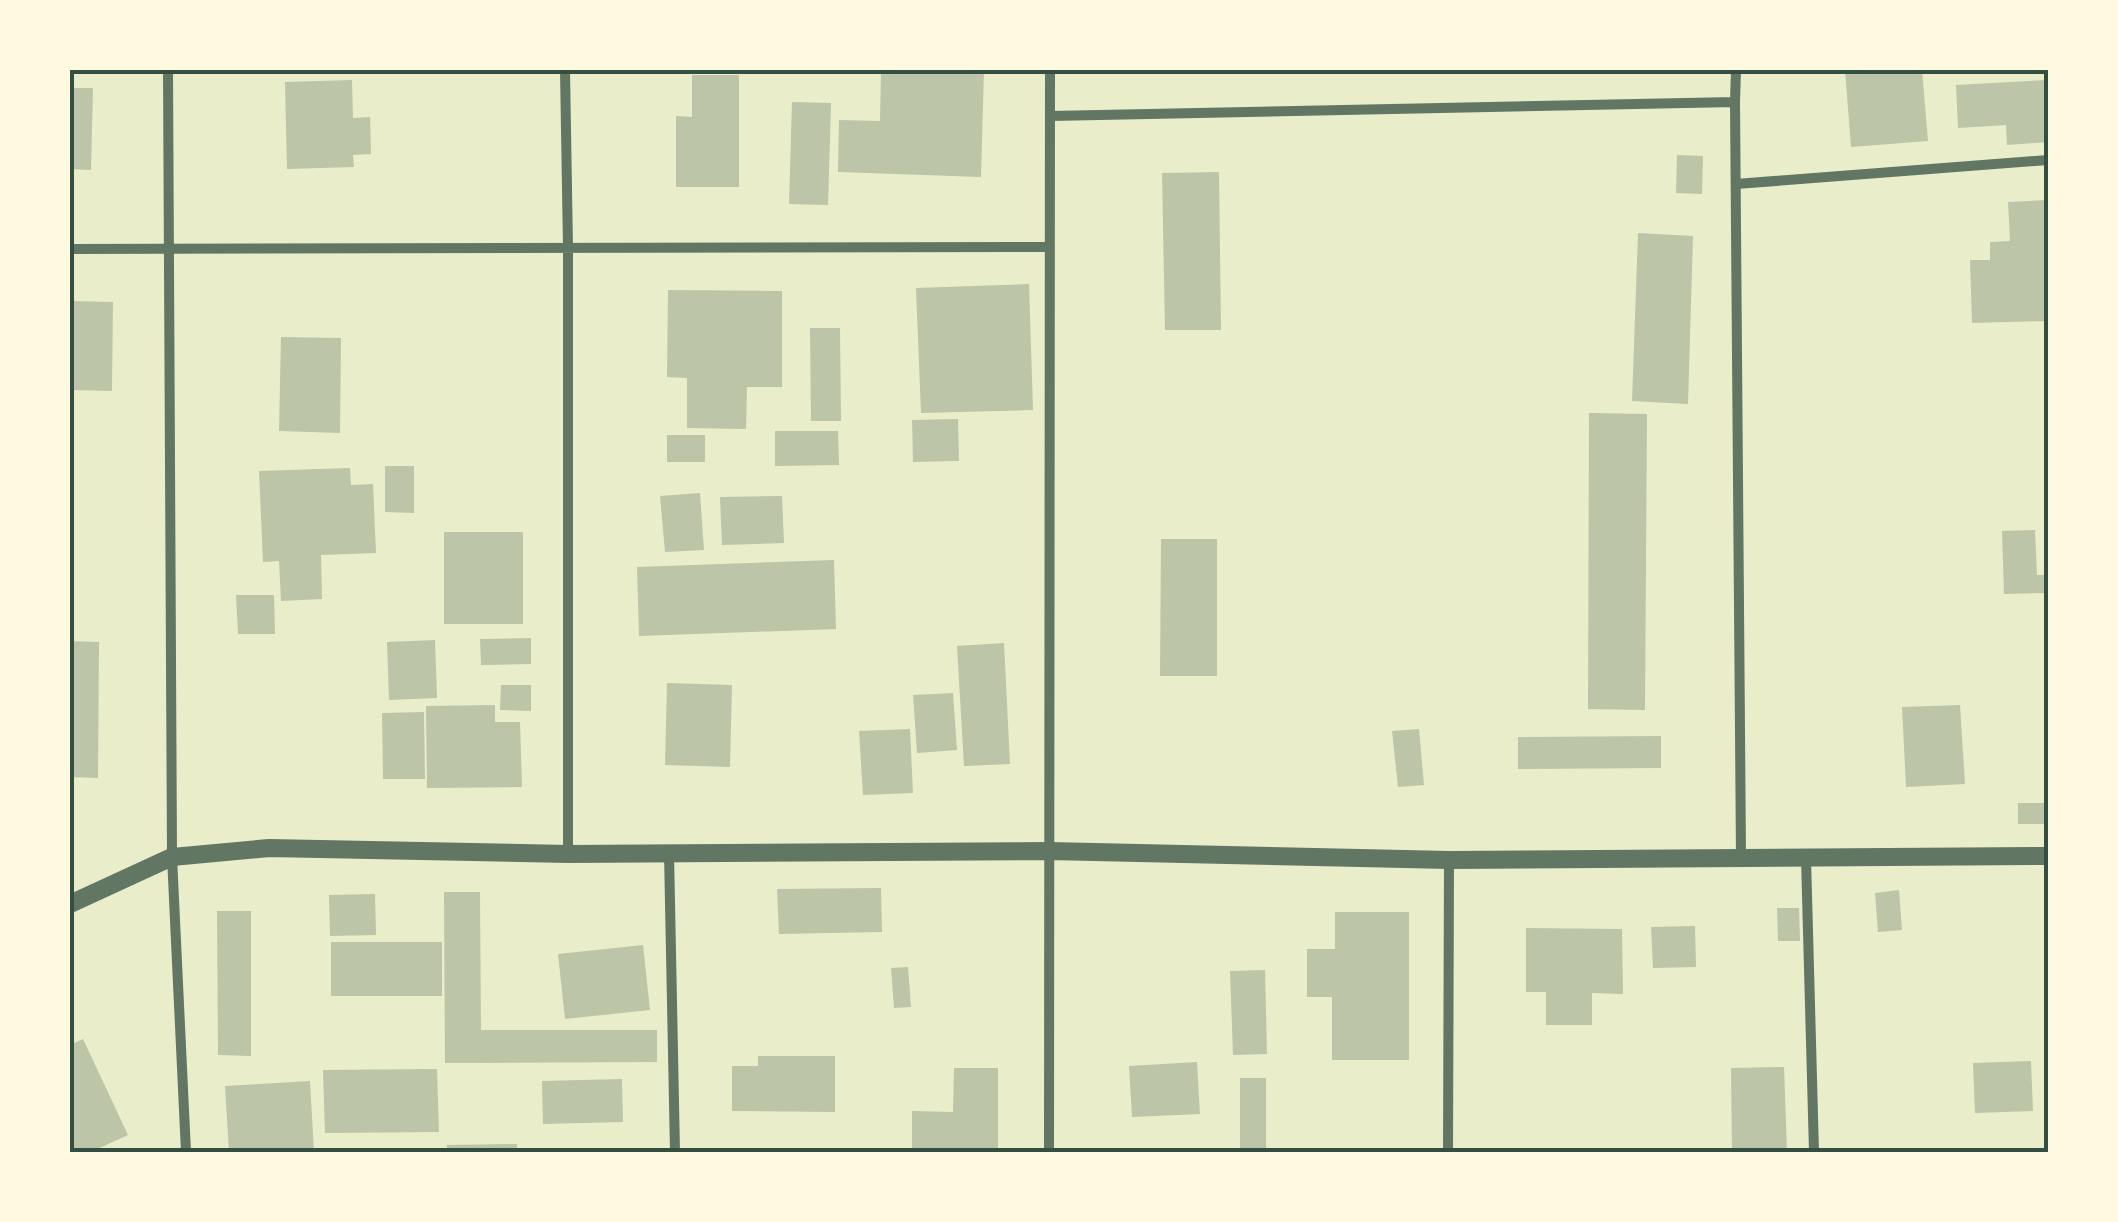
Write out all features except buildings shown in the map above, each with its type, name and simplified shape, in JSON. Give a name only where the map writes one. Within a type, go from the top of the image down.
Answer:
[{"type":"street","points":[[168,70],[172,856],[186,1152]]},
{"type":"street","points":[[565,70],[568,854]]},
{"type":"street","points":[[1049,1152],[1050,70]]},
{"type":"street","points":[[1736,70],[1742,858]]},
{"type":"street","points":[[1050,116],[1735,102]]},
{"type":"street","points":[[1736,184],[2048,160]]},
{"type":"street","points":[[70,249],[1050,247]]},
{"type":"street","points":[[70,904],[172,856],[268,848],[568,854],[1049,851],[1449,860],[2048,856]]},
{"type":"street","points":[[669,852],[674,1152]]},
{"type":"street","points":[[1806,858],[1814,1152]]},
{"type":"street","points":[[1448,1152],[1449,860]]}]
